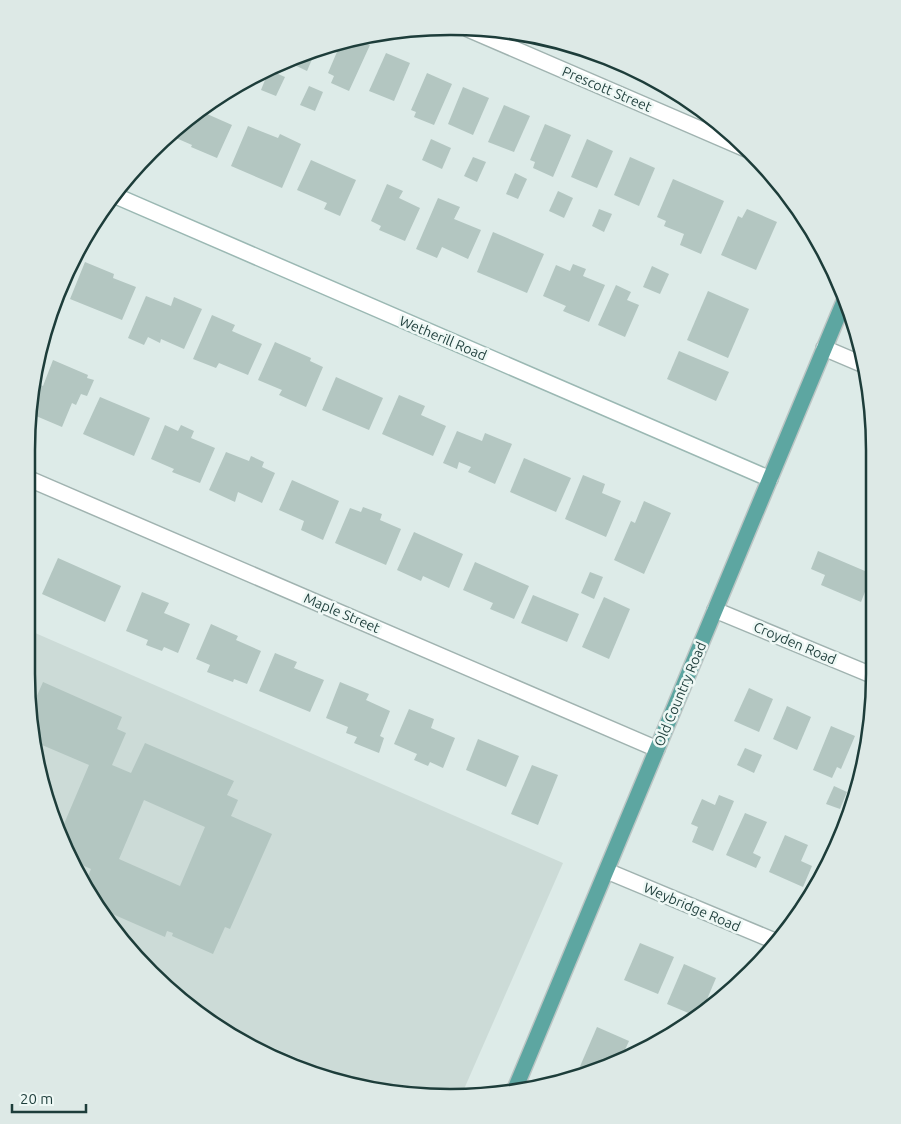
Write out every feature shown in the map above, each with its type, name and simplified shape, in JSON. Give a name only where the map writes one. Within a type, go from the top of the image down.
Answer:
[{"type":"main road","name":"Old Country Road","points":[[517,1083],[841,309]]},
{"type":"street","name":"Prescott Street","points":[[486,37],[727,141]]},
{"type":"street","name":"Wetherill Road","points":[[121,198],[770,479]]},
{"type":"street","points":[[824,348],[856,362]]},
{"type":"street","name":"Maple Street","points":[[35,481],[657,749]]},
{"type":"street","name":"Croyden Road","points":[[715,610],[866,673]]},
{"type":"street","name":"Weybridge Road","points":[[607,871],[770,939]]},
{"type":"shaded area","points":[[35,633],[563,863],[464,1088],[423,1088],[396,1085],[369,1081],[319,1067],[257,1041],[220,1019],[198,1003],[177,986],[138,947],[105,904],[78,857],[67,833],[49,781],[43,755],[36,701]]},
{"type":"building","points":[[367,44],[370,45],[349,91],[331,83],[334,76],[328,73],[337,51]]},
{"type":"building","points":[[386,53],[410,63],[394,101],[369,91]]},
{"type":"building","points":[[312,59],[307,71],[295,65]]},
{"type":"building","points":[[277,73],[285,77],[276,96],[261,90],[267,78]]},
{"type":"building","points":[[427,73],[452,84],[434,125],[414,117],[416,112],[411,110]]},
{"type":"building","points":[[309,86],[323,92],[315,111],[300,105]]},
{"type":"building","points":[[463,87],[489,98],[473,135],[448,124]]},
{"type":"building","points":[[504,105],[530,116],[514,152],[488,142]]},
{"type":"building","points":[[207,114],[232,125],[217,158],[191,147],[192,145],[177,138]]},
{"type":"building","points":[[545,124],[571,135],[553,177],[533,168],[535,162],[530,160]]},
{"type":"building","points":[[248,126],[278,138],[280,134],[301,144],[282,188],[231,166]]},
{"type":"building","points":[[431,139],[451,148],[442,169],[422,160]]},
{"type":"building","points":[[587,139],[613,151],[597,188],[571,177]]},
{"type":"building","points":[[473,157],[486,162],[477,182],[464,176]]},
{"type":"building","points":[[630,157],[655,168],[639,206],[614,195]]},
{"type":"building","points":[[311,160],[356,180],[340,216],[324,209],[327,203],[297,190]]},
{"type":"building","points":[[515,173],[527,179],[518,199],[506,194]]},
{"type":"building","points":[[673,179],[724,201],[701,254],[680,245],[684,234],[664,226],[666,221],[657,217]]},
{"type":"building","points":[[387,184],[403,191],[399,198],[420,208],[405,241],[379,230],[381,226],[371,221]]},
{"type":"building","points":[[558,191],[573,198],[564,218],[549,211]]},
{"type":"building","points":[[438,198],[460,207],[454,219],[481,230],[468,259],[442,247],[437,258],[416,249]]},
{"type":"building","points":[[599,209],[612,214],[604,232],[592,226]]},
{"type":"building","points":[[747,209],[777,222],[756,270],[721,255],[738,216],[742,218]]},
{"type":"building","points":[[493,232],[544,254],[527,293],[477,272]]},
{"type":"building","points":[[85,262],[114,274],[113,278],[136,287],[122,320],[70,299]]},
{"type":"building","points":[[573,264],[586,269],[583,276],[605,285],[589,322],[563,311],[566,306],[543,296],[556,265],[570,271]]},
{"type":"building","points":[[652,266],[669,274],[660,294],[643,287]]},
{"type":"building","points":[[616,285],[631,292],[627,300],[639,305],[625,337],[598,325]]},
{"type":"building","points":[[708,291],[749,309],[728,358],[687,340]]},
{"type":"building","points":[[146,296],[171,306],[174,297],[202,309],[184,349],[161,339],[160,343],[148,337],[144,345],[128,338]]},
{"type":"building","points":[[212,315],[235,325],[232,331],[262,344],[248,375],[219,363],[216,368],[193,359]]},
{"type":"building","points":[[275,342],[311,358],[310,361],[323,367],[306,407],[279,395],[282,390],[258,380]]},
{"type":"building","points":[[679,351],[729,372],[716,401],[667,379]]},
{"type":"building","points":[[53,360],[88,375],[87,378],[94,380],[87,396],[81,394],[76,405],[72,403],[62,427],[37,416],[41,385],[43,386]]},
{"type":"building","points":[[336,377],[383,398],[369,430],[322,410]]},
{"type":"building","points":[[399,395],[425,406],[421,415],[446,426],[433,456],[382,434]]},
{"type":"building","points":[[100,397],[150,418],[134,456],[83,434]]},
{"type":"building","points":[[165,425],[178,431],[181,425],[194,431],[191,438],[215,448],[200,483],[172,472],[174,469],[151,459]]},
{"type":"building","points":[[457,431],[482,441],[485,433],[512,444],[495,484],[468,472],[471,467],[459,462],[457,469],[443,463]]},
{"type":"building","points":[[226,452],[249,461],[251,456],[264,462],[262,467],[275,473],[262,503],[238,492],[235,502],[209,490]]},
{"type":"building","points":[[524,458],[571,478],[556,512],[510,492]]},
{"type":"building","points":[[583,475],[605,484],[602,493],[621,501],[606,537],[565,519]]},
{"type":"building","points":[[292,480],[339,501],[323,540],[301,530],[304,521],[279,510]]},
{"type":"building","points":[[644,501],[671,513],[644,574],[614,560],[631,521],[635,523]]},
{"type":"building","points":[[363,507],[382,514],[380,520],[401,529],[386,565],[335,543],[350,508],[361,512]]},
{"type":"building","points":[[414,532],[463,554],[449,588],[423,576],[421,581],[397,570]]},
{"type":"building","points":[[818,551],[866,571],[866,589],[861,602],[821,585],[825,575],[811,569]]},
{"type":"building","points":[[58,558],[121,586],[105,622],[42,594]]},
{"type":"building","points":[[475,562],[529,586],[514,619],[490,609],[493,603],[463,590]]},
{"type":"building","points":[[590,572],[603,577],[594,599],[581,593]]},
{"type":"building","points":[[142,592],[169,603],[164,613],[190,624],[178,653],[164,647],[162,651],[146,645],[148,640],[126,631]]},
{"type":"building","points":[[533,595],[579,614],[567,642],[521,623]]},
{"type":"building","points":[[604,597],[630,609],[609,659],[582,647]]},
{"type":"building","points":[[211,624],[238,636],[236,640],[261,651],[247,684],[234,679],[233,682],[207,672],[210,665],[196,659]]},
{"type":"building","points":[[275,653],[297,662],[294,668],[324,680],[310,712],[259,691]]},
{"type":"building","points":[[43,682],[122,717],[117,729],[126,733],[112,765],[131,773],[145,743],[234,781],[227,795],[238,800],[231,816],[272,834],[230,929],[225,927],[213,954],[172,936],[173,933],[167,931],[165,937],[112,914],[105,904],[88,876],[91,869],[82,865],[64,825],[89,765],[41,745],[36,698]],"holes":[[[144,800],[205,827],[180,886],[119,859]]]},
{"type":"building","points":[[340,682],[369,694],[366,700],[390,711],[380,736],[384,738],[379,753],[354,743],[357,737],[346,733],[348,727],[326,718]]},
{"type":"building","points":[[749,688],[773,699],[759,732],[734,721]]},
{"type":"building","points":[[787,706],[811,717],[797,750],[773,739]]},
{"type":"building","points":[[409,709],[434,719],[431,728],[455,738],[443,768],[430,762],[428,766],[414,760],[417,754],[394,744]]},
{"type":"building","points":[[831,726],[855,736],[841,769],[837,767],[832,778],[813,770]]},
{"type":"building","points":[[478,739],[519,756],[506,787],[466,770]]},
{"type":"building","points":[[745,748],[762,755],[754,773],[737,765]]},
{"type":"building","points":[[532,765],[558,775],[538,825],[511,814]]},
{"type":"building","points":[[834,786],[847,792],[840,809],[826,804]]},
{"type":"building","points":[[719,795],[734,801],[713,851],[692,842],[698,827],[691,824],[702,799],[715,805]]},
{"type":"building","points":[[745,813],[767,822],[753,853],[761,857],[756,868],[726,855]]},
{"type":"building","points":[[785,835],[808,845],[801,861],[812,866],[803,887],[769,872]]},
{"type":"building","points":[[640,943],[674,957],[658,994],[624,980]]},
{"type":"building","points":[[684,964],[716,978],[707,1000],[689,1013],[667,1004]]},
{"type":"building","points":[[597,1027],[629,1041],[625,1050],[579,1069]]}]
